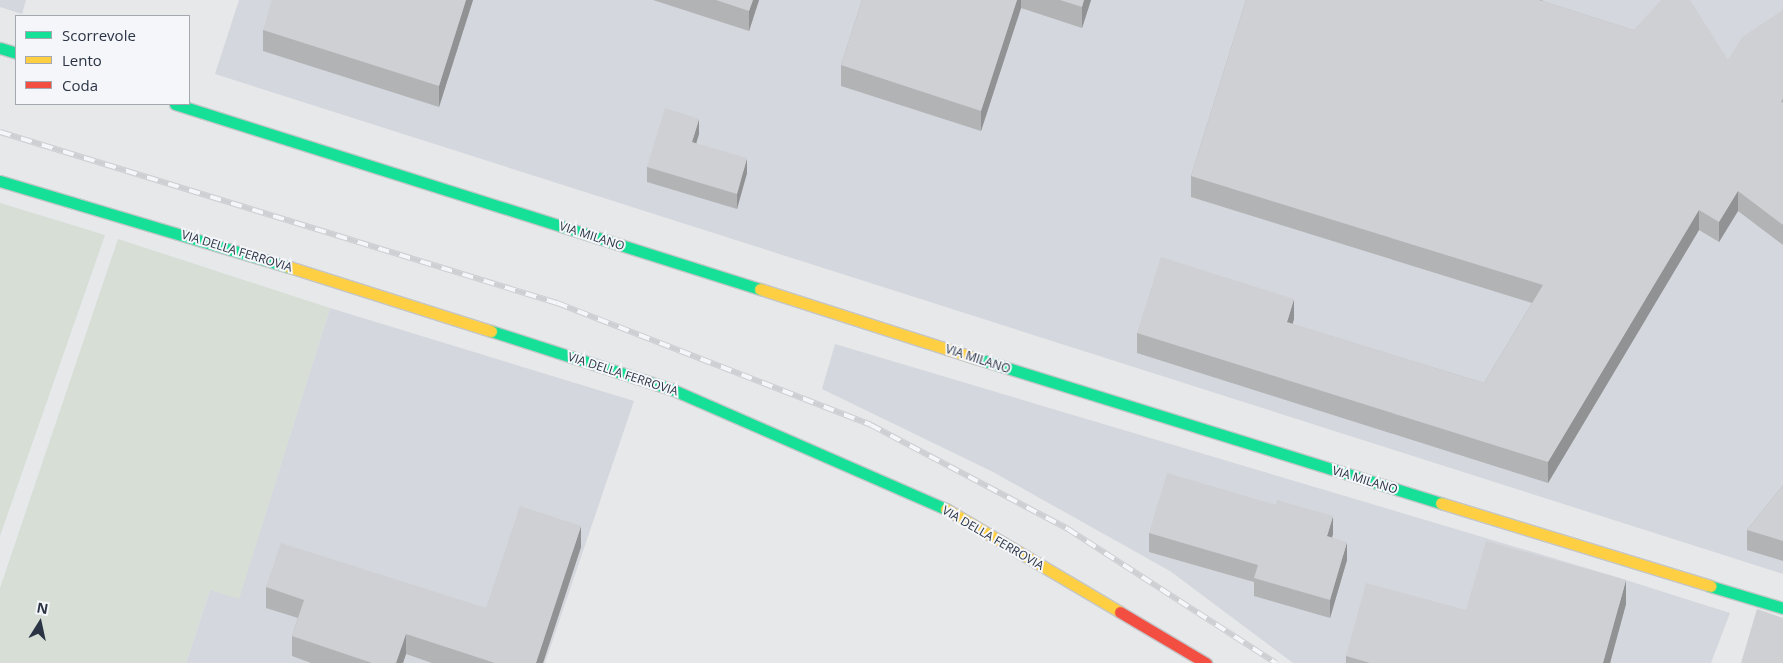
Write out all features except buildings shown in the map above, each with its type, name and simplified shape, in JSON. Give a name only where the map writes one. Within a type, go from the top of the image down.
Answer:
[{"type":"main road","points":[[0,48],[15,53]]},
{"type":"main road","name":"VIA MILANO","points":[[178,105],[1225,438],[1783,608]]},
{"type":"main road","name":"VIA DELLA FERROVIA","points":[[0,181],[201,239],[671,389],[947,510],[1206,663]]},
{"type":"shaded area","points":[[0,0],[26,0],[22,14],[0,7]]},
{"type":"shaded area","points":[[239,0],[1783,0],[1783,574],[215,74]]},
{"type":"shaded area","points":[[0,203],[105,235],[0,536]]},
{"type":"shaded area","points":[[118,239],[330,308],[239,599],[210,590],[186,663],[0,663],[0,588]]},
{"type":"shaded area","points":[[330,308],[634,401],[545,663],[186,663],[210,590],[239,598]]},
{"type":"shaded area","points":[[835,344],[1610,575],[1730,613],[1711,663],[1293,663],[1170,571],[993,472],[822,389]]},
{"type":"railway","points":[[0,132],[557,303],[871,425],[1068,529],[1276,663]]},
{"type":"traffic: fast","points":[[0,48],[15,53]]},
{"type":"traffic: fast","points":[[178,105],[760,289]]},
{"type":"traffic: fast","points":[[0,181],[289,267]]},
{"type":"traffic: fast","points":[[491,331],[671,389],[946,509]]},
{"type":"traffic: fast","points":[[975,358],[1441,503]]},
{"type":"traffic: fast","points":[[1710,586],[1783,608]]},
{"type":"traffic: slow","points":[[289,267],[491,331]]},
{"type":"traffic: slow","points":[[760,289],[975,358]]},
{"type":"traffic: slow","points":[[1441,503],[1710,586]]},
{"type":"traffic: slow","points":[[946,509],[1120,612]]},
{"type":"traffic: jam","points":[[1120,612],[1206,663]]}]
